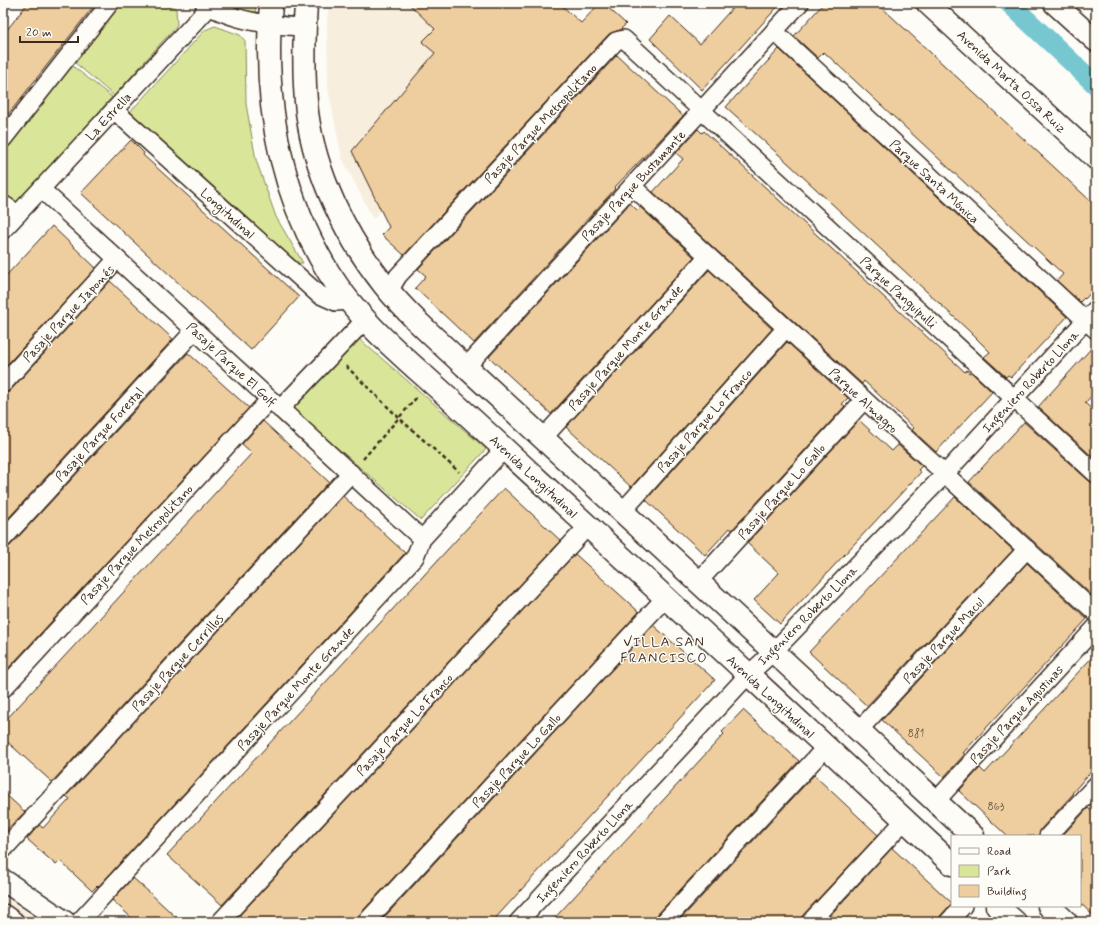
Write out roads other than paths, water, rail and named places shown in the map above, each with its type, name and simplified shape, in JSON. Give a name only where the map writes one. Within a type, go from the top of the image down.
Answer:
[{"type":"main road","name":"Avenida Longitudinal","points":[[272,3],[268,55],[273,119],[279,153],[287,184],[298,214],[312,243],[348,301],[394,350],[666,597],[951,863]]},
{"type":"main road","points":[[306,3],[305,82],[307,113],[323,174],[347,229],[389,291],[414,319],[972,835]]},
{"type":"main road","points":[[999,907],[1015,922]]},
{"type":"main road","points":[[1050,907],[1066,922]]},
{"type":"street","points":[[3,139],[110,3]]},
{"type":"street","name":"Pasaje Parque Bustamante","points":[[466,367],[800,3]]},
{"type":"street","name":"Avenida Marta Ossa Ruiz","points":[[928,3],[1096,159]]},
{"type":"street","points":[[1054,3],[1096,41]]},
{"type":"street","points":[[209,4],[270,26],[305,27]]},
{"type":"street","name":"La Estrella","points":[[3,230],[209,4]]},
{"type":"street","name":"Parque Santa Mónica","points":[[774,31],[1093,320]]},
{"type":"street","name":"Pasaje Parque Metropolitano","points":[[389,291],[398,276],[618,39],[624,39],[627,41],[701,110]]},
{"type":"street","name":"Longitudinal","points":[[114,110],[318,294],[336,302],[348,301]]},
{"type":"street","name":"Parque Panguipulli","points":[[701,110],[1096,474]]},
{"type":"street","name":"Parque Almagro","points":[[632,186],[1096,613]]},
{"type":"street","name":"Pasaje Parque El Golf","points":[[41,189],[422,539]]},
{"type":"street","points":[[3,204],[18,214]]},
{"type":"street","name":"Pasaje Parque Monte Grande","points":[[543,438],[708,256]]},
{"type":"street","name":"Pasaje Parque Japonés","points":[[3,384],[117,259]]},
{"type":"street","name":"Pasaje Parque Metropolitano","points":[[3,689],[275,404],[333,354],[365,320]]},
{"type":"street","name":"Ingeniero Roberto Llona","points":[[518,922],[748,674],[773,652],[945,474],[1014,398],[1093,320]]},
{"type":"street","name":"Pasaje Parque Lo Franco","points":[[622,512],[786,328]]},
{"type":"street","name":"Pasaje Parque Forestal","points":[[3,539],[196,330]]},
{"type":"street","name":"Pasaje Parque Lo Gallo","points":[[698,582],[864,400]]},
{"type":"street","name":"Pasaje Parque Monte Grande","points":[[79,922],[415,557],[422,539],[504,449]]},
{"type":"street","name":"Pasaje Parque Cerrillos","points":[[3,850],[351,473]]},
{"type":"street","name":"Pasaje Parque Lo Franco","points":[[220,922],[588,526]]},
{"type":"street","name":"Pasaje Parque Macul","points":[[859,730],[1027,549]]},
{"type":"street","name":"Pasaje Parque Lo Gallo","points":[[366,922],[666,597]]},
{"type":"street","name":"Pasaje Parque Agustinas","points":[[936,801],[1096,627]]},
{"type":"street","points":[[664,922],[826,747]]},
{"type":"street","points":[[1049,835],[1096,785]]},
{"type":"street","points":[[810,922],[905,820]]},
{"type":"street","points":[[3,880],[65,922]]},
{"type":"street","points":[[948,922],[962,907]]},
{"type":"street","points":[[3,915],[13,922]]},
{"type":"waterway","points":[[1009,3],[1096,85]]},
{"type":"district","name":"VILLA SAN FRANCISCO","points":[[664,650]]}]
